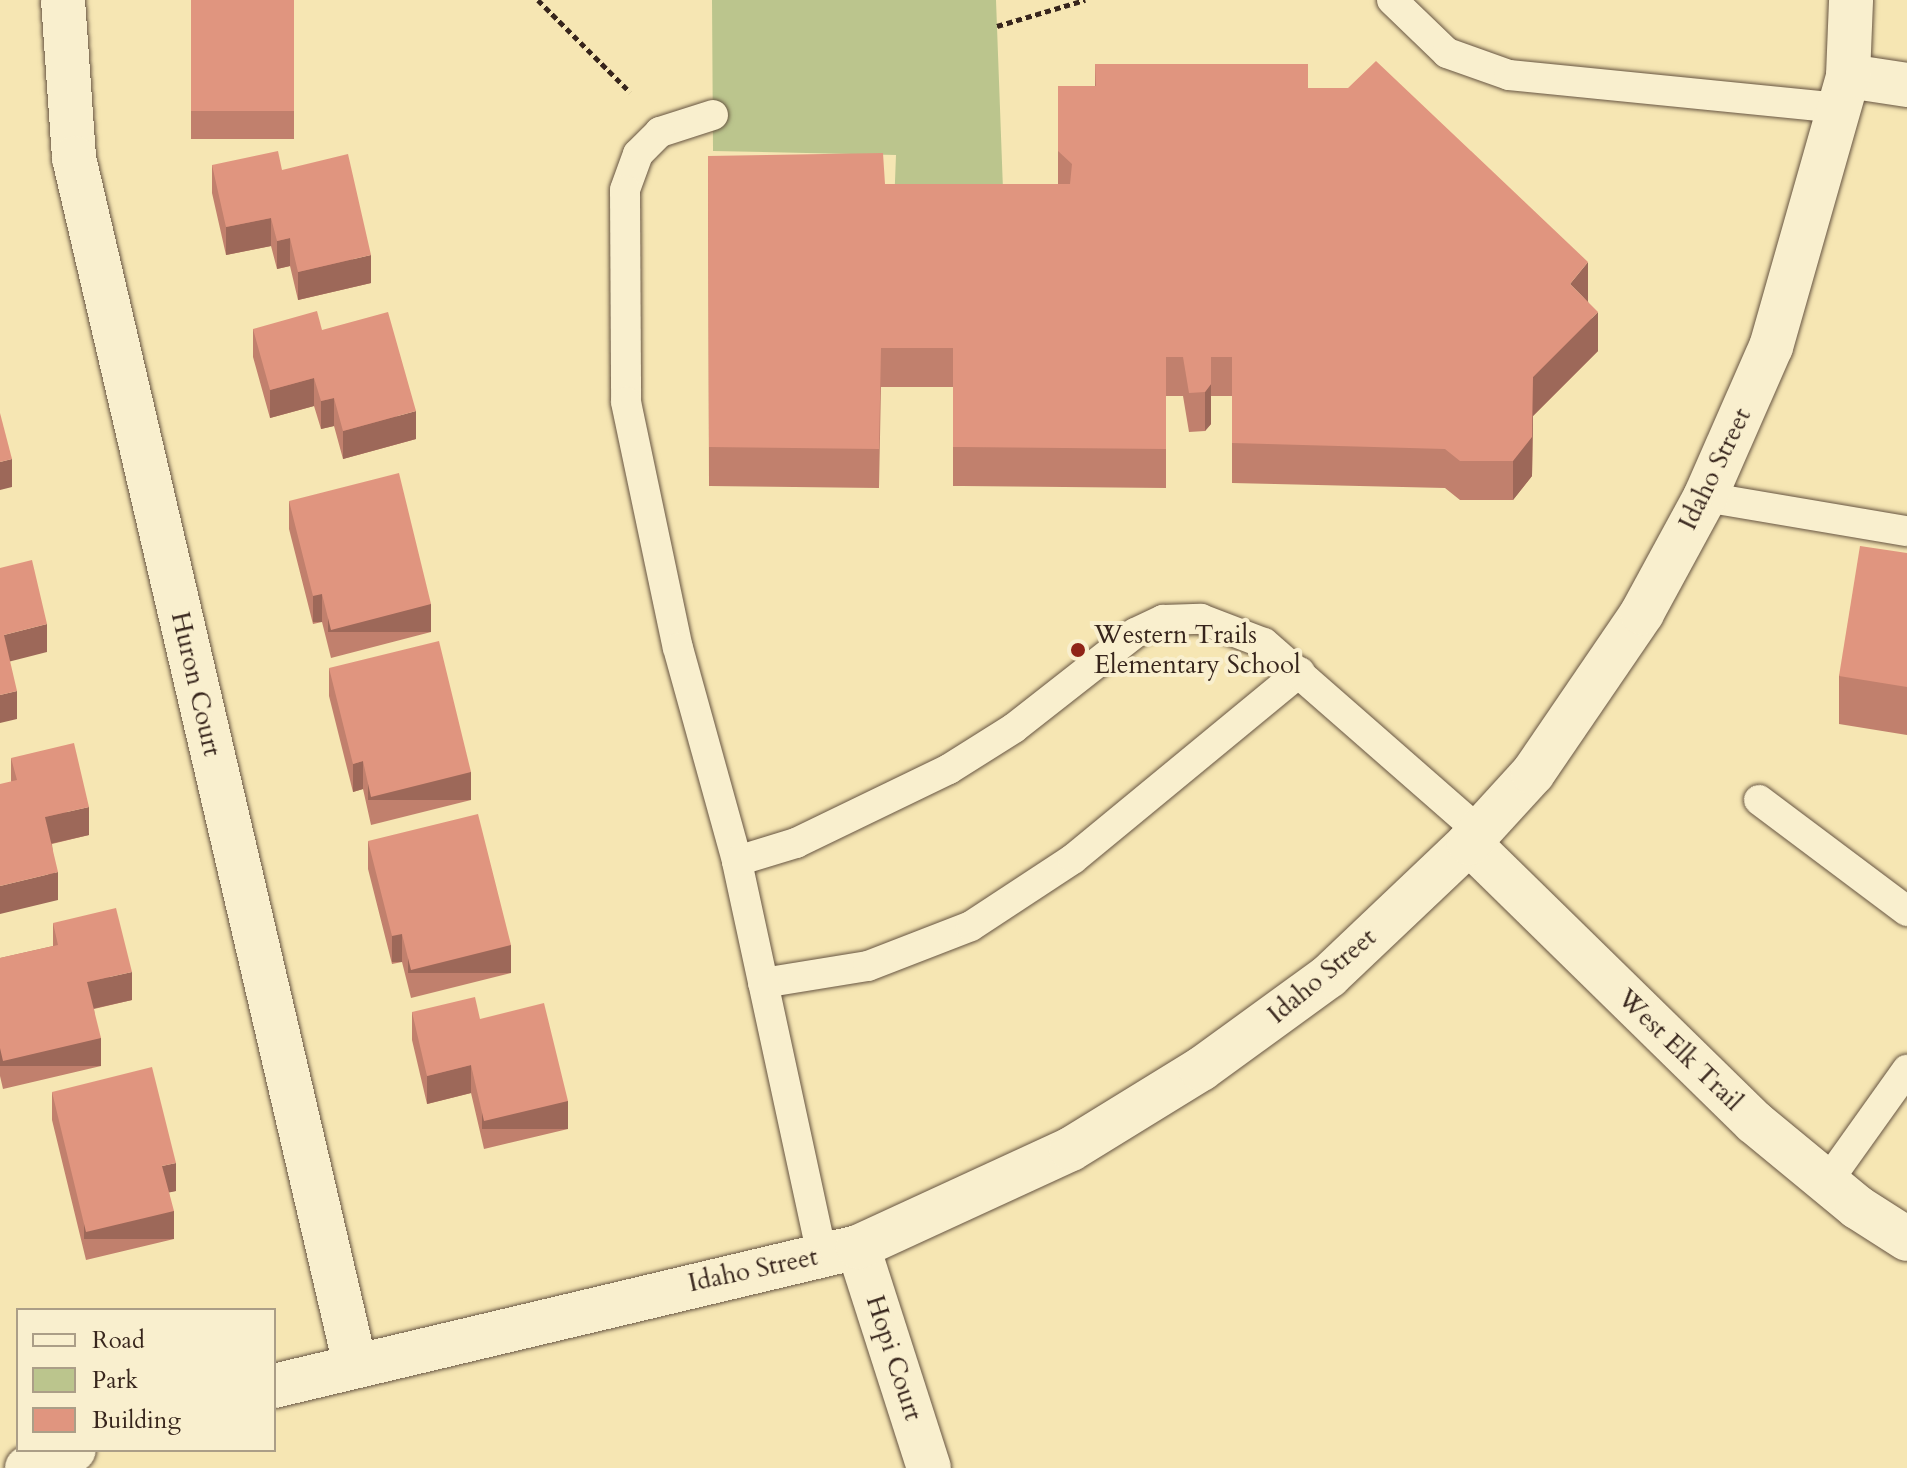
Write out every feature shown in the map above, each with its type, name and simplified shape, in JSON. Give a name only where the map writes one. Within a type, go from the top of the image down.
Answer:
[{"type":"street","name":"Huron Court","points":[[63,0],[74,158],[355,1365]]},
{"type":"street","name":"Idaho Street","points":[[276,1385],[840,1251],[1071,1149],[1201,1069],[1329,976],[1474,837],[1533,773],[1642,613],[1705,497],[1771,347],[1844,92],[1851,0]]},
{"type":"street","points":[[1844,92],[1907,85]]},
{"type":"street","name":"West Elk Trail","points":[[1474,837],[1754,1122],[1827,1182],[1907,1239]]},
{"type":"street","name":"Hopi Court","points":[[840,1251],[929,1468]]},
{"type":"street","points":[[27,1468],[69,1452]]},
{"type":"lane","points":[[1392,0],[1447,53],[1509,75],[1844,92]]},
{"type":"lane","points":[[713,115],[667,130],[638,154],[625,190],[626,402],[678,648],[737,861],[763,983],[840,1251]]},
{"type":"lane","points":[[1705,497],[1907,531]]},
{"type":"lane","points":[[737,861],[796,843],[949,769],[1014,728],[1135,633],[1163,620],[1201,619],[1233,628],[1264,643],[1300,672],[1474,837]]},
{"type":"lane","points":[[763,983],[868,966],[971,926],[1073,859],[1300,672]]},
{"type":"lane","points":[[1759,800],[1907,911]]},
{"type":"lane","points":[[1827,1182],[1907,1070]]},
{"type":"path","points":[[538,0],[667,130]]},
{"type":"path","points":[[997,26],[1085,0]]},
{"type":"green space","points":[[712,0],[996,0],[1004,217],[894,207],[896,155],[713,151]]},
{"type":"building","points":[[191,0],[294,0],[294,111],[191,111]]},
{"type":"building","points":[[1376,61],[1588,262],[1570,284],[1598,312],[1533,377],[1532,437],[1513,461],[1460,461],[1445,449],[1232,443],[1232,357],[1211,357],[1211,384],[1205,392],[1189,393],[1183,357],[1166,357],[1166,449],[953,447],[953,348],[881,348],[879,449],[709,447],[708,156],[883,153],[885,184],[1070,184],[1072,164],[1058,151],[1058,86],[1096,86],[1095,64],[1308,64],[1308,88],[1348,88]]},
{"type":"building","points":[[278,151],[282,170],[348,154],[371,255],[298,272],[290,238],[277,241],[271,218],[226,227],[212,165]]},
{"type":"building","points":[[317,311],[322,330],[388,312],[416,411],[343,431],[334,398],[321,401],[314,378],[270,390],[253,329]]},
{"type":"building","points":[[0,413],[12,459],[0,462]]},
{"type":"building","points":[[399,473],[431,604],[331,630],[322,594],[313,596],[289,501]]},
{"type":"building","points":[[1860,546],[1907,553],[1907,687],[1839,676]]},
{"type":"building","points":[[32,560],[47,624],[4,635],[17,691],[0,695],[0,568]]},
{"type":"building","points":[[439,641],[471,772],[371,797],[363,761],[353,764],[329,668]]},
{"type":"building","points":[[74,743],[89,807],[45,817],[58,872],[0,886],[0,784],[17,780],[11,758]]},
{"type":"building","points":[[478,814],[511,945],[411,970],[402,934],[392,936],[368,841]]},
{"type":"building","points":[[116,908],[132,972],[87,982],[101,1038],[3,1061],[0,1048],[0,958],[58,945],[53,923]]},
{"type":"building","points":[[475,997],[480,1019],[544,1003],[568,1101],[484,1121],[471,1065],[427,1076],[412,1012]]},
{"type":"building","points":[[152,1067],[176,1163],[162,1166],[174,1211],[86,1232],[52,1092]]},
{"type":"place","name":"Western Trails Elementary School","points":[[1078,650]]}]
